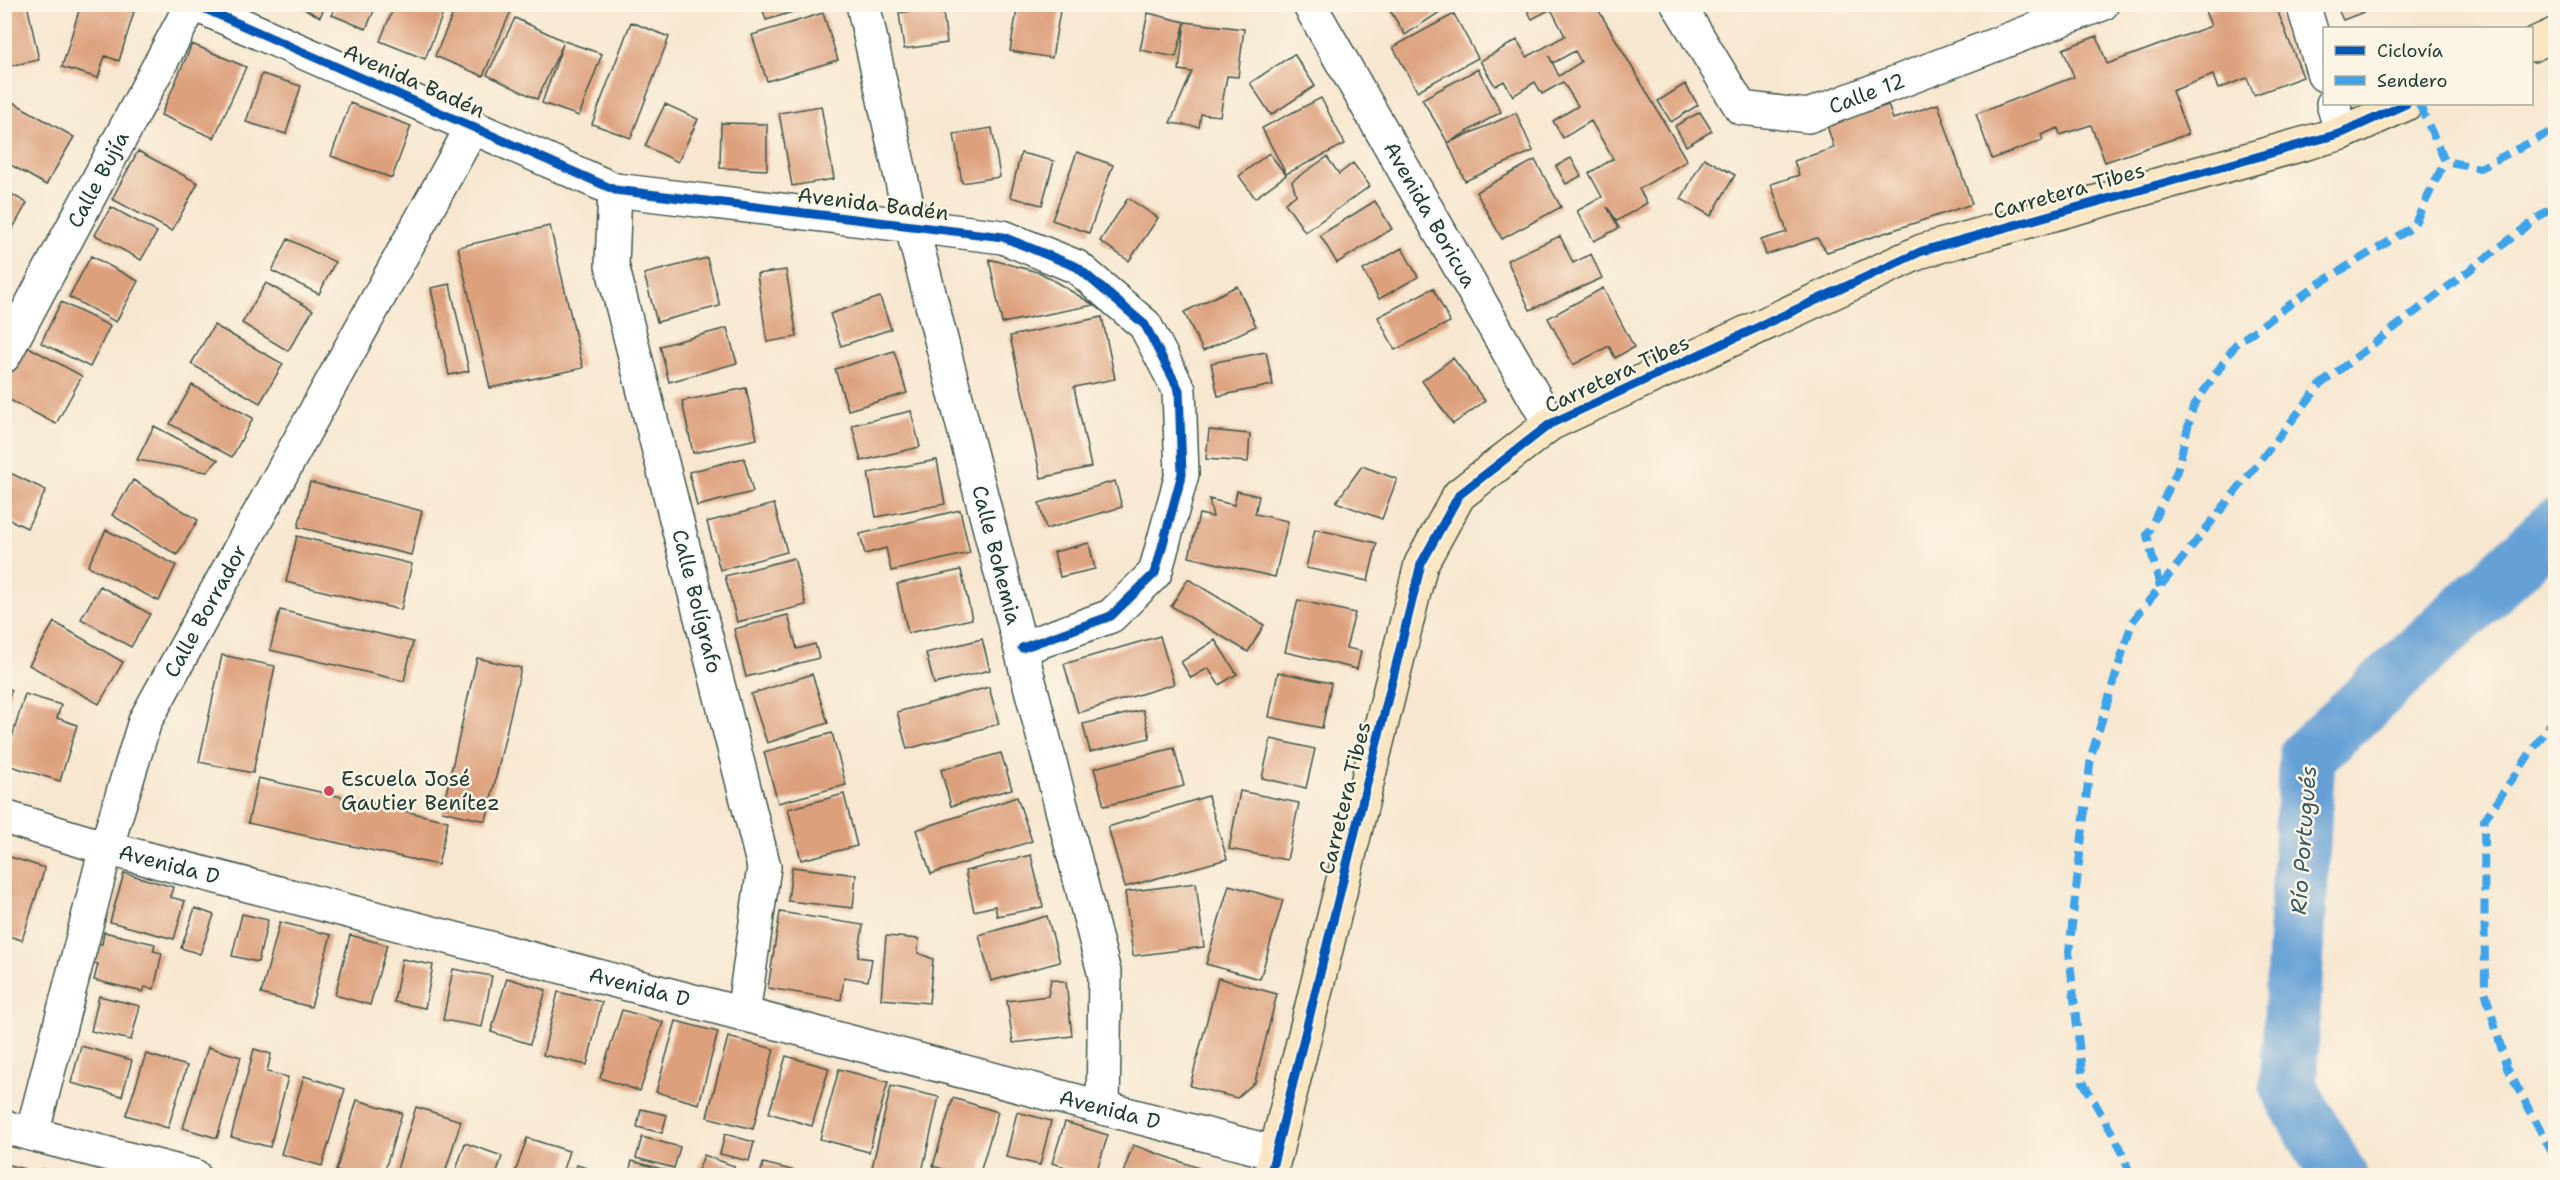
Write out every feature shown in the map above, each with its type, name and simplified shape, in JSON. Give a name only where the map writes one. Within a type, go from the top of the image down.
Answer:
[{"type":"street","name":"Avenida Badén","points":[[193,4],[615,190],[1003,237],[1077,267],[1145,325],[1179,390],[1182,474],[1155,573],[1111,616],[1022,648]]},
{"type":"street","name":"Calle Bujía","points":[[4,356],[193,4]]},
{"type":"street","name":"Calle Bohemia","points":[[863,4],[912,227],[1105,976],[1103,1108]]},
{"type":"street","name":"Avenida Boricua","points":[[1309,4],[1550,424]]},
{"type":"street","name":"Calle 12","points":[[1678,4],[1741,108],[1808,116],[2102,4]]},
{"type":"street","points":[[2303,4],[2323,69]]},
{"type":"street","points":[[2533,45],[2556,34]]},
{"type":"street","name":"Carretera Tibes","points":[[1273,1164],[1421,564],[1459,495],[1550,424],[1922,251],[2338,118],[2401,105]]},
{"type":"street","name":"Calle Borrador","points":[[18,1130],[145,722],[473,126]]},
{"type":"street","name":"Calle Bolígrafo","points":[[615,190],[612,265],[764,867],[743,1014]]},
{"type":"street","name":"Avenida D","points":[[4,817],[106,848],[1103,1108],[1273,1164]]},
{"type":"street","points":[[18,1130],[194,1176]]},
{"type":"building","points":[[4,4],[27,4],[39,60],[4,67]]},
{"type":"building","points":[[81,4],[110,4],[134,12],[119,61],[105,56],[98,78],[62,67]]},
{"type":"building","points":[[295,4],[326,4],[320,17]]},
{"type":"building","points":[[337,4],[377,4],[366,29],[332,15]]},
{"type":"building","points":[[395,4],[428,4],[444,11],[425,59],[380,41]]},
{"type":"building","points":[[457,4],[514,4],[483,76],[435,56]]},
{"type":"building","points":[[761,4],[815,4],[816,5],[766,20]]},
{"type":"building","points":[[922,4],[942,4],[947,43],[904,49],[899,13],[922,9]]},
{"type":"building","points":[[1018,4],[1061,5],[1052,58],[1010,51]]},
{"type":"building","points":[[1386,4],[1452,4],[1405,35]]},
{"type":"building","points":[[1524,4],[1595,4],[1687,161],[1639,189],[1647,203],[1617,221],[1607,207],[1619,228],[1594,241],[1577,211],[1602,197],[1589,173],[1613,159],[1591,121],[1563,138],[1553,121],[1578,106],[1563,82],[1542,94],[1535,82],[1513,96],[1504,81],[1495,86],[1480,61],[1517,40],[1527,57],[1565,36],[1551,9],[1532,19]],"holes":[[[1575,51],[1581,62],[1559,76],[1549,56],[1553,63]]]},
{"type":"building","points":[[2221,4],[2275,4],[2303,77],[2254,95],[2247,78],[2218,89],[2213,75],[2172,91],[2188,134],[2105,162],[2091,125],[2060,135],[2058,128],[2041,135],[2043,140],[1992,159],[1976,114],[2074,77],[2063,49],[2097,36],[2107,64],[2211,26],[2205,11]]},
{"type":"building","points":[[2336,5],[2382,5],[2343,20]]},
{"type":"building","points":[[823,13],[838,60],[767,81],[752,35]]},
{"type":"building","points":[[1148,13],[1185,22],[1176,57],[1140,50]]},
{"type":"building","points":[[1454,14],[1478,58],[1417,91],[1393,47]]},
{"type":"building","points":[[515,18],[564,41],[602,54],[579,116],[542,103],[563,44],[537,99],[487,75]]},
{"type":"building","points":[[631,22],[669,37],[631,138],[592,124]]},
{"type":"building","points":[[1185,22],[1244,29],[1238,77],[1227,76],[1220,116],[1201,114],[1199,127],[1170,123],[1192,72],[1179,70]]},
{"type":"building","points":[[192,44],[246,67],[214,138],[161,115]]},
{"type":"building","points":[[1294,54],[1315,86],[1271,115],[1250,83]]},
{"type":"building","points":[[1478,69],[1501,112],[1448,143],[1422,99]]},
{"type":"building","points":[[262,74],[301,86],[286,134],[246,122]]},
{"type":"building","points":[[1685,84],[1698,105],[1671,122],[1658,101]]},
{"type":"building","points":[[1321,98],[1345,144],[1286,174],[1262,128]]},
{"type":"building","points":[[11,101],[74,137],[46,185],[4,161],[4,112]]},
{"type":"building","points":[[350,103],[411,126],[392,178],[331,156]]},
{"type":"building","points":[[665,104],[698,119],[678,162],[645,146]]},
{"type":"building","points":[[1938,104],[1972,204],[1827,252],[1817,238],[1766,255],[1761,240],[1787,232],[1771,184],[1799,175],[1794,161],[1834,148],[1827,125],[1888,105],[1893,119]]},
{"type":"building","points":[[821,106],[834,179],[792,186],[779,113]]},
{"type":"building","points":[[1700,112],[1712,131],[1686,146],[1675,126]]},
{"type":"building","points":[[1516,113],[1533,151],[1465,181],[1448,143]]},
{"type":"building","points":[[721,123],[767,124],[767,170],[720,168]]},
{"type":"building","points":[[992,128],[1000,177],[962,183],[954,134]]},
{"type":"building","points":[[138,151],[198,183],[172,231],[112,199]]},
{"type":"building","points":[[1077,152],[1113,165],[1089,233],[1052,220]]},
{"type":"building","points":[[1021,153],[1054,161],[1042,205],[1010,197]]},
{"type":"building","points":[[1269,153],[1286,175],[1255,198],[1239,176]]},
{"type":"building","points":[[1327,157],[1339,174],[1353,163],[1370,186],[1305,232],[1285,203],[1296,195],[1292,181]]},
{"type":"building","points":[[1571,158],[1581,176],[1566,184],[1556,166]]},
{"type":"building","points":[[1704,158],[1735,175],[1711,216],[1681,199]]},
{"type":"building","points":[[1535,160],[1561,207],[1502,239],[1476,192]]},
{"type":"building","points":[[4,190],[27,203],[4,244]]},
{"type":"building","points":[[1128,198],[1158,218],[1129,261],[1100,241]]},
{"type":"building","points":[[1375,201],[1392,229],[1337,263],[1320,235]]},
{"type":"building","points":[[111,207],[157,232],[141,260],[95,235]]},
{"type":"building","points":[[550,226],[583,368],[490,388],[458,247]]},
{"type":"building","points":[[1560,236],[1573,263],[1591,254],[1602,278],[1530,310],[1507,260]]},
{"type":"building","points":[[288,239],[335,262],[319,294],[272,271]]},
{"type":"building","points":[[1402,248],[1418,277],[1379,299],[1363,270]]},
{"type":"building","points":[[91,256],[138,281],[116,322],[69,297]]},
{"type":"building","points":[[707,258],[720,306],[657,322],[644,274]]},
{"type":"building","points":[[989,259],[1041,273],[1094,305],[1002,323]]},
{"type":"building","points":[[786,270],[797,337],[767,342],[757,274]]},
{"type":"building","points":[[266,283],[313,310],[288,351],[242,323]]},
{"type":"building","points":[[450,284],[469,371],[449,375],[431,288]]},
{"type":"building","points":[[1237,286],[1256,326],[1203,351],[1184,312]]},
{"type":"building","points":[[1433,288],[1450,322],[1395,350],[1378,317]]},
{"type":"building","points":[[1603,288],[1634,347],[1615,358],[1609,346],[1573,365],[1548,318]]},
{"type":"building","points":[[880,297],[891,329],[841,346],[830,314]]},
{"type":"building","points":[[61,302],[110,326],[90,367],[41,343]]},
{"type":"building","points":[[1102,317],[1115,379],[1074,387],[1091,467],[1041,478],[1010,336]]},
{"type":"building","points":[[214,325],[283,364],[260,403],[191,364]]},
{"type":"building","points":[[727,328],[737,363],[669,382],[660,346]]},
{"type":"building","points":[[23,344],[82,376],[56,424],[4,397],[4,378]]},
{"type":"building","points":[[894,351],[907,393],[848,410],[835,369]]},
{"type":"building","points":[[1266,352],[1273,385],[1218,396],[1211,363]]},
{"type":"building","points":[[1453,358],[1485,401],[1453,424],[1422,381]]},
{"type":"building","points":[[192,385],[253,418],[232,457],[170,424]]},
{"type":"building","points":[[746,388],[757,439],[693,453],[682,401]]},
{"type":"building","points":[[911,411],[920,447],[861,461],[852,425]]},
{"type":"building","points":[[154,426],[218,460],[207,472],[137,460]]},
{"type":"building","points":[[1209,430],[1250,434],[1248,462],[1206,459]]},
{"type":"building","points":[[744,458],[753,492],[697,506],[689,472]]},
{"type":"building","points":[[937,460],[945,504],[876,517],[868,473]]},
{"type":"building","points":[[1362,466],[1397,479],[1382,519],[1336,502]]},
{"type":"building","points":[[4,470],[46,490],[27,528],[4,517]]},
{"type":"building","points":[[133,480],[198,520],[177,555],[112,515]]},
{"type":"building","points":[[1115,481],[1122,507],[1046,529],[1039,503]]},
{"type":"building","points":[[310,482],[422,511],[411,555],[298,527]]},
{"type":"building","points":[[1237,491],[1259,496],[1255,514],[1288,521],[1275,577],[1189,557],[1199,514],[1213,517],[1209,499],[1234,505]]},
{"type":"building","points":[[774,504],[787,552],[720,570],[707,522]]},
{"type":"building","points":[[960,510],[970,553],[891,571],[886,548],[865,554],[860,534]]},
{"type":"building","points":[[1315,529],[1377,543],[1368,581],[1306,568]]},
{"type":"building","points":[[106,530],[176,565],[159,601],[88,566]]},
{"type":"building","points":[[297,536],[412,564],[401,610],[286,582]]},
{"type":"building","points":[[1089,543],[1095,569],[1060,577],[1054,552]]},
{"type":"building","points":[[794,558],[806,605],[737,622],[725,576]]},
{"type":"building","points":[[961,570],[972,619],[908,633],[897,584]]},
{"type":"building","points":[[1188,579],[1264,625],[1248,652],[1171,606]]},
{"type":"building","points":[[100,586],[150,614],[131,647],[81,619]]},
{"type":"building","points":[[1298,600],[1355,613],[1346,648],[1361,651],[1357,669],[1285,652]]},
{"type":"building","points":[[280,610],[413,642],[404,681],[270,650]]},
{"type":"building","points":[[788,615],[797,649],[815,644],[819,658],[746,677],[734,629]]},
{"type":"building","points":[[54,622],[123,662],[99,704],[29,665]]},
{"type":"building","points":[[1160,636],[1174,684],[1078,713],[1064,664]]},
{"type":"building","points":[[982,639],[990,670],[934,684],[926,653]]},
{"type":"building","points":[[1215,640],[1237,674],[1219,685],[1208,668],[1191,678],[1181,662]]},
{"type":"building","points":[[222,655],[275,666],[253,773],[199,762]]},
{"type":"building","points":[[477,658],[521,668],[486,821],[442,811]]},
{"type":"building","points":[[1278,672],[1331,683],[1322,728],[1269,717]]},
{"type":"building","points":[[812,674],[828,723],[767,743],[751,694]]},
{"type":"building","points":[[4,687],[12,690],[5,708],[4,708]]},
{"type":"building","points":[[989,687],[999,724],[907,749],[897,712]]},
{"type":"building","points":[[25,694],[61,705],[57,718],[77,725],[60,781],[4,764]]},
{"type":"building","points":[[1143,710],[1150,738],[1090,752],[1083,724]]},
{"type":"building","points":[[832,733],[846,785],[778,803],[764,752]]},
{"type":"building","points":[[1271,739],[1315,749],[1306,788],[1262,778]]},
{"type":"building","points":[[1174,748],[1184,786],[1104,806],[1094,768]]},
{"type":"building","points":[[1001,753],[1012,789],[951,806],[941,770]]},
{"type":"building","points":[[258,778],[448,821],[438,865],[248,823]]},
{"type":"building","points":[[1240,791],[1299,803],[1287,860],[1229,849]]},
{"type":"building","points":[[844,794],[857,846],[801,860],[788,809]]},
{"type":"building","points":[[1208,796],[1227,859],[1125,887],[1108,827]]},
{"type":"building","points":[[1017,797],[1032,841],[931,874],[916,830]]},
{"type":"building","points":[[4,855],[45,868],[22,940],[4,935]]},
{"type":"building","points":[[1031,855],[1043,907],[997,916],[995,906],[974,911],[965,871]]},
{"type":"building","points":[[792,867],[856,875],[853,908],[788,901]]},
{"type":"building","points":[[124,873],[173,887],[170,897],[185,901],[174,939],[110,922]]},
{"type":"building","points":[[1196,883],[1204,947],[1133,956],[1125,892]]},
{"type":"building","points":[[1229,885],[1283,900],[1260,979],[1206,964]]},
{"type":"building","points":[[195,908],[214,915],[200,954],[181,948]]},
{"type":"building","points":[[780,912],[863,925],[858,957],[872,959],[868,981],[844,977],[841,1000],[768,988]]},
{"type":"building","points":[[242,914],[268,920],[258,962],[232,956]]},
{"type":"building","points":[[1047,916],[1060,962],[991,981],[979,935]]},
{"type":"building","points":[[280,922],[331,935],[311,1007],[261,994]]},
{"type":"building","points":[[104,932],[155,944],[153,951],[162,953],[154,989],[145,987],[143,992],[94,980],[98,964],[93,963],[98,943],[102,944]]},
{"type":"building","points":[[350,935],[387,945],[370,1005],[335,995]]},
{"type":"building","points":[[886,936],[919,939],[918,953],[933,959],[929,1003],[881,999]]},
{"type":"building","points":[[402,959],[433,965],[425,1008],[394,1002]]},
{"type":"building","points":[[453,969],[492,976],[482,1027],[443,1020]]},
{"type":"building","points":[[507,978],[546,990],[530,1044],[491,1032]]},
{"type":"building","points":[[1218,978],[1277,994],[1255,1082],[1237,1098],[1190,1086]]},
{"type":"building","points":[[1051,979],[1066,982],[1072,1036],[1013,1043],[1007,1001],[1048,996]]},
{"type":"building","points":[[558,992],[602,1002],[587,1065],[543,1055]]},
{"type":"building","points":[[99,996],[140,1006],[131,1040],[91,1031]]},
{"type":"building","points":[[622,1010],[663,1022],[640,1091],[600,1078]]},
{"type":"building","points":[[676,1021],[718,1032],[699,1104],[656,1092]]},
{"type":"building","points":[[728,1037],[774,1049],[753,1129],[707,1117]]},
{"type":"building","points":[[81,1046],[132,1060],[122,1096],[71,1083]]},
{"type":"building","points":[[208,1047],[241,1057],[217,1138],[183,1128]]},
{"type":"building","points":[[254,1049],[271,1054],[267,1072],[288,1077],[270,1147],[231,1137]]},
{"type":"building","points":[[146,1054],[187,1066],[168,1128],[126,1115]]},
{"type":"building","points":[[786,1056],[829,1068],[812,1126],[769,1113]]},
{"type":"building","points":[[839,1069],[888,1082],[869,1152],[820,1139]]},
{"type":"building","points":[[304,1076],[345,1089],[322,1166],[281,1154]]},
{"type":"building","points":[[891,1086],[939,1097],[921,1176],[870,1176]]},
{"type":"building","points":[[953,1098],[998,1112],[979,1176],[967,1176],[933,1166]]},
{"type":"building","points":[[357,1100],[402,1113],[383,1176],[352,1176],[336,1171]]},
{"type":"building","points":[[416,1107],[461,1121],[444,1176],[395,1176]]},
{"type":"building","points":[[641,1109],[667,1115],[662,1133],[637,1127]]},
{"type":"building","points":[[1017,1112],[1051,1121],[1040,1165],[1006,1157]]},
{"type":"building","points":[[1065,1122],[1108,1135],[1095,1176],[1052,1163]]},
{"type":"building","points":[[725,1134],[754,1142],[749,1161],[720,1154]]},
{"type":"building","points":[[642,1137],[680,1147],[674,1168],[636,1158]]},
{"type":"building","points":[[527,1138],[569,1151],[561,1176],[514,1176]]},
{"type":"building","points":[[465,1143],[502,1156],[496,1176],[454,1176]]},
{"type":"building","points":[[1133,1145],[1213,1173],[1212,1176],[1122,1176]]},
{"type":"building","points":[[704,1155],[734,1166],[734,1176],[696,1176]]},
{"type":"building","points":[[632,1161],[672,1172],[671,1176],[628,1176]]},
{"type":"building","points":[[763,1163],[792,1170],[791,1176],[760,1176]]},
{"type":"building","points":[[4,1164],[25,1169],[23,1176],[4,1176]]},
{"type":"building","points":[[577,1165],[609,1175],[609,1176],[573,1176]]},
{"type":"building","points":[[41,1169],[61,1175],[61,1176],[39,1176]]},
{"type":"waterway","name":"Río Portugués","points":[[2339,1176],[2288,1087],[2307,756],[2556,527]]},
{"type":"marked path","points":[[2419,105],[2445,161],[2480,168],[2556,129]]},
{"type":"marked path","points":[[2160,587],[2147,535],[2177,471],[2193,407],[2236,344],[2318,284],[2413,227],[2445,161]]},
{"type":"marked path","points":[[2131,1176],[2120,1147],[2083,1082],[2069,952],[2091,756],[2132,622],[2321,384],[2556,204]]},
{"type":"marked path","points":[[2556,716],[2484,820],[2485,991],[2507,1068],[2556,1160]]},
{"type":"cycle path","points":[[194,4],[615,190],[1003,237],[1077,267],[1145,325],[1179,390],[1182,474],[1155,573],[1111,616],[1022,648]]},
{"type":"cycle path","points":[[1270,1176],[1421,564],[1459,495],[1550,424],[1922,251],[2342,133],[2404,105]]},
{"type":"place","name":"Escuela José Gautier Benítez","points":[[329,791]]}]
